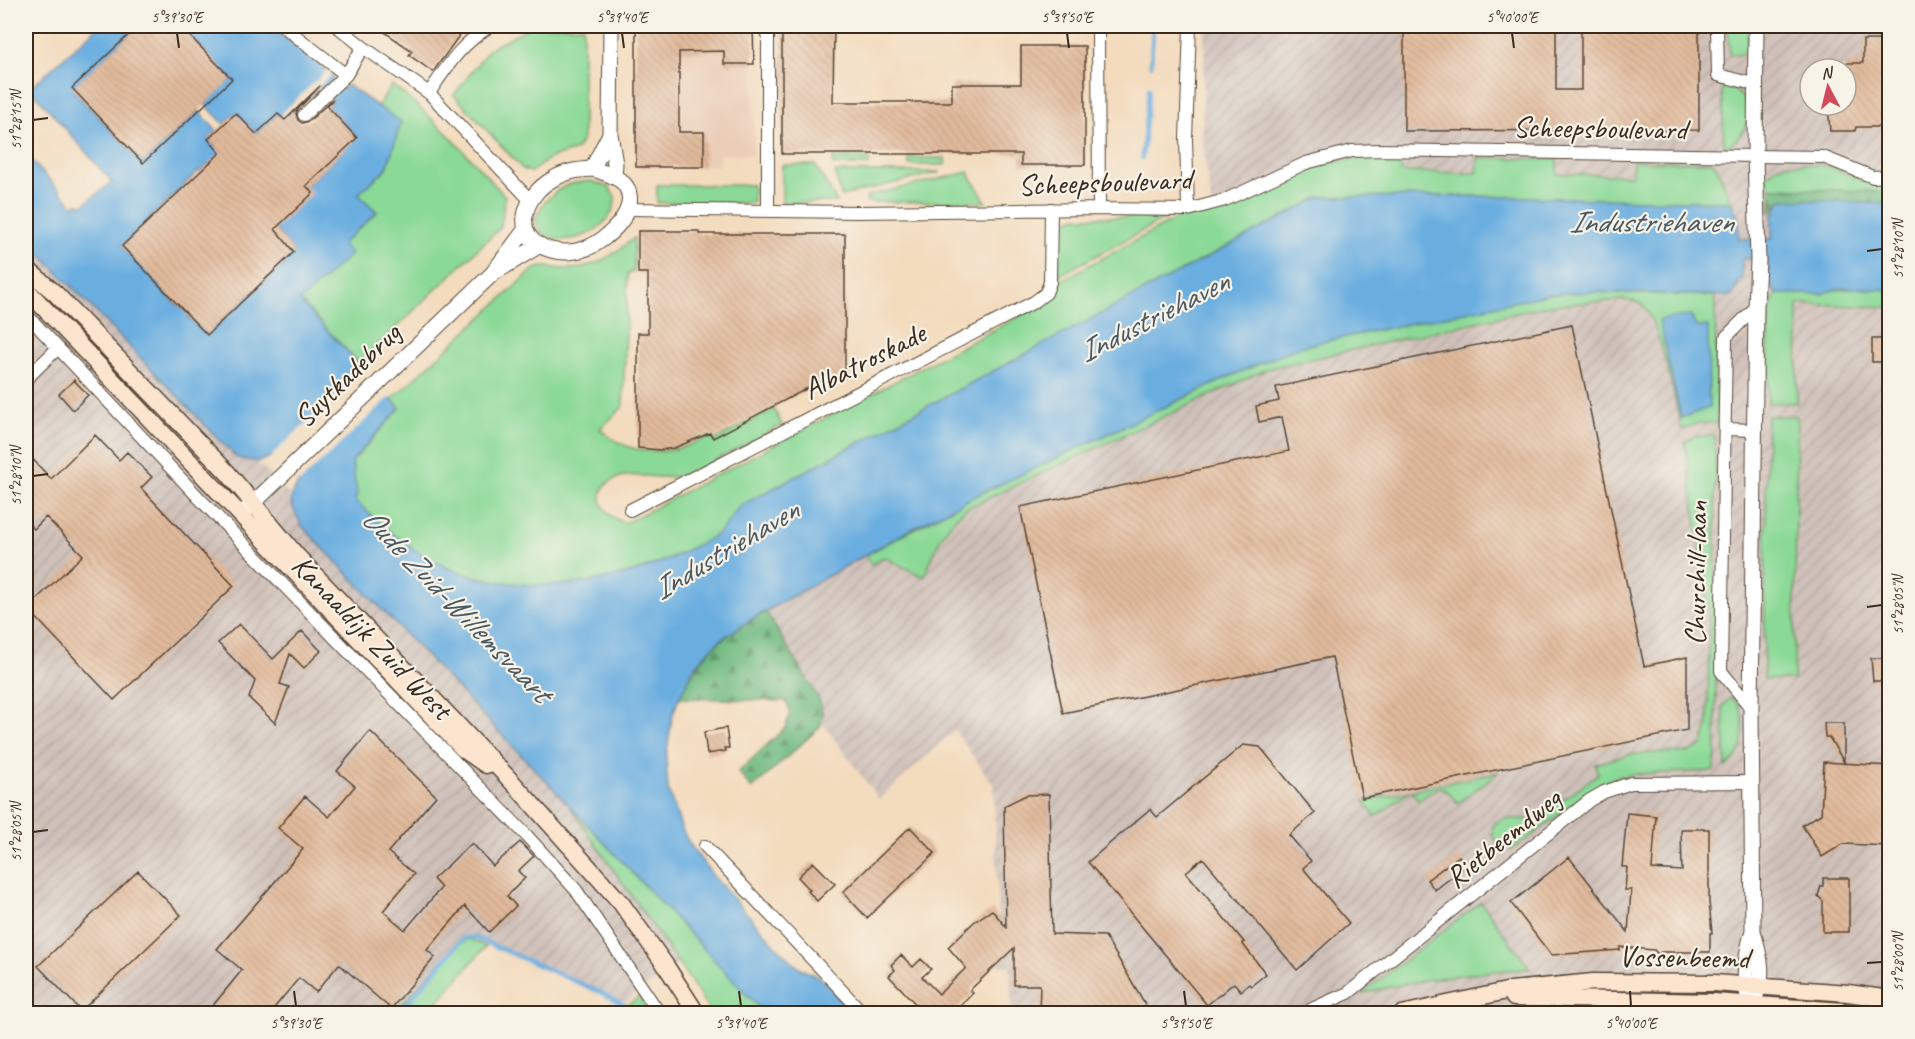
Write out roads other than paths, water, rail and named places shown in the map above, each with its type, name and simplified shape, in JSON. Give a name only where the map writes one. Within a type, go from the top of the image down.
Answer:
[{"type":"main road","name":"Kanaaldijk Zuid West","points":[[26,267],[56,294],[227,472],[297,556],[514,784],[621,903],[697,1014]]},
{"type":"main road","name":"Kanaaldijk Zuid West","points":[[26,290],[463,749],[514,784]]},
{"type":"main road","name":"Vossenbeemd","points":[[1402,1014],[1511,990],[1593,982],[1753,986],[1848,993],[1890,999]]},
{"type":"main road","name":"Vossenbeemd","points":[[1477,998],[1612,999],[1889,1014]]},
{"type":"street","points":[[283,26],[341,79]]},
{"type":"street","points":[[337,26],[429,93],[530,200]]},
{"type":"street","points":[[429,93],[468,40],[490,26]]},
{"type":"street","points":[[611,26],[610,134],[615,164],[614,177]]},
{"type":"street","points":[[768,26],[768,211]]},
{"type":"street","points":[[1098,26],[1099,208]]},
{"type":"street","points":[[1188,210],[1186,139],[1190,26]]},
{"type":"street","points":[[1718,26],[1718,75],[1756,85]]},
{"type":"street","name":"Churchill-laan","points":[[1753,986],[1761,957],[1753,930],[1751,782],[1758,260],[1755,155],[1756,26]]},
{"type":"street","points":[[304,115],[341,79],[363,47]]},
{"type":"street","points":[[592,169],[610,134]]},
{"type":"street","name":"Scheepsboulevard","points":[[627,209],[768,211],[1099,208],[1188,210],[1225,200],[1306,163],[1352,151],[1379,150],[1823,157],[1873,177],[1890,176]]},
{"type":"street","points":[[592,169],[614,177],[624,184],[629,196],[627,209],[617,228],[587,248],[563,252],[551,250],[531,238],[525,230],[523,221],[530,200],[542,186],[553,178],[572,171],[592,169]]},
{"type":"street","name":"Albatroskade","points":[[630,510],[1034,302],[1046,293],[1050,282],[1050,209]]},
{"type":"street","name":"Suytkadebrug","points":[[240,515],[492,274],[525,230]]},
{"type":"street","name":"Suytkadebrug","points":[[492,274],[540,245]]},
{"type":"street","name":"Churchill-laan","points":[[1751,708],[1721,671],[1726,337],[1756,307]]},
{"type":"street","name":"Kanaaldijk Zuid West","points":[[26,314],[200,499],[528,836],[576,890],[660,1014]]},
{"type":"street","points":[[26,379],[58,348]]},
{"type":"street","points":[[1725,429],[1755,430]]},
{"type":"street","name":"Rietbeemdweg","points":[[1312,1009],[1348,993],[1590,800],[1604,792],[1620,785],[1644,782],[1751,782]]},
{"type":"street","points":[[705,846],[864,1014]]},
{"type":"street","points":[[1750,1005],[1753,986]]},
{"type":"water","points":[[99,26],[138,26],[72,89],[143,163],[199,111],[217,131],[208,140],[259,194],[210,163],[200,172],[198,171],[122,246],[138,265],[142,262],[163,291],[191,314],[188,318],[207,335],[294,252],[275,229],[306,186],[357,137],[327,106],[333,100],[320,87],[296,109],[298,112],[287,123],[278,114],[256,134],[236,113],[224,124],[205,104],[231,79],[180,26],[270,26],[334,76],[332,78],[343,89],[347,85],[401,122],[387,168],[358,194],[377,212],[342,244],[351,254],[300,301],[400,408],[352,461],[357,493],[355,500],[378,522],[431,559],[459,572],[517,584],[547,585],[606,579],[662,562],[717,534],[740,506],[1320,197],[1473,196],[1731,202],[1738,216],[1739,239],[1772,239],[1772,217],[1782,199],[1889,204],[1889,290],[1846,288],[1822,294],[1776,294],[1768,281],[1768,259],[1742,259],[1742,281],[1739,282],[1732,296],[1590,292],[1550,294],[1298,347],[1233,375],[973,497],[752,619],[720,640],[694,668],[672,717],[666,757],[668,789],[689,843],[713,876],[780,950],[799,968],[820,977],[852,1013],[764,1013],[301,525],[291,500],[299,483],[273,455],[259,461],[237,458],[26,239],[26,155],[74,206],[77,203],[83,205],[112,182],[30,88]]},
{"type":"water","points":[[1691,315],[1696,327],[1708,326],[1709,408],[1681,418],[1659,320]]},
{"type":"waterway","points":[[1151,65],[1153,26]]},
{"type":"waterway","points":[[1142,158],[1149,89]]},
{"type":"waterway","points":[[398,1014],[463,938],[474,937],[602,993],[626,1006],[631,1014]]},
{"type":"water label","name":"Industriehaven","points":[[1651,221]]},
{"type":"water label","name":"Industriehaven","points":[[1153,316]]},
{"type":"water label","name":"Industriehaven","points":[[725,549]]},
{"type":"water label","name":"Oude Zuid-Willemsvaart","points":[[457,604]]}]
